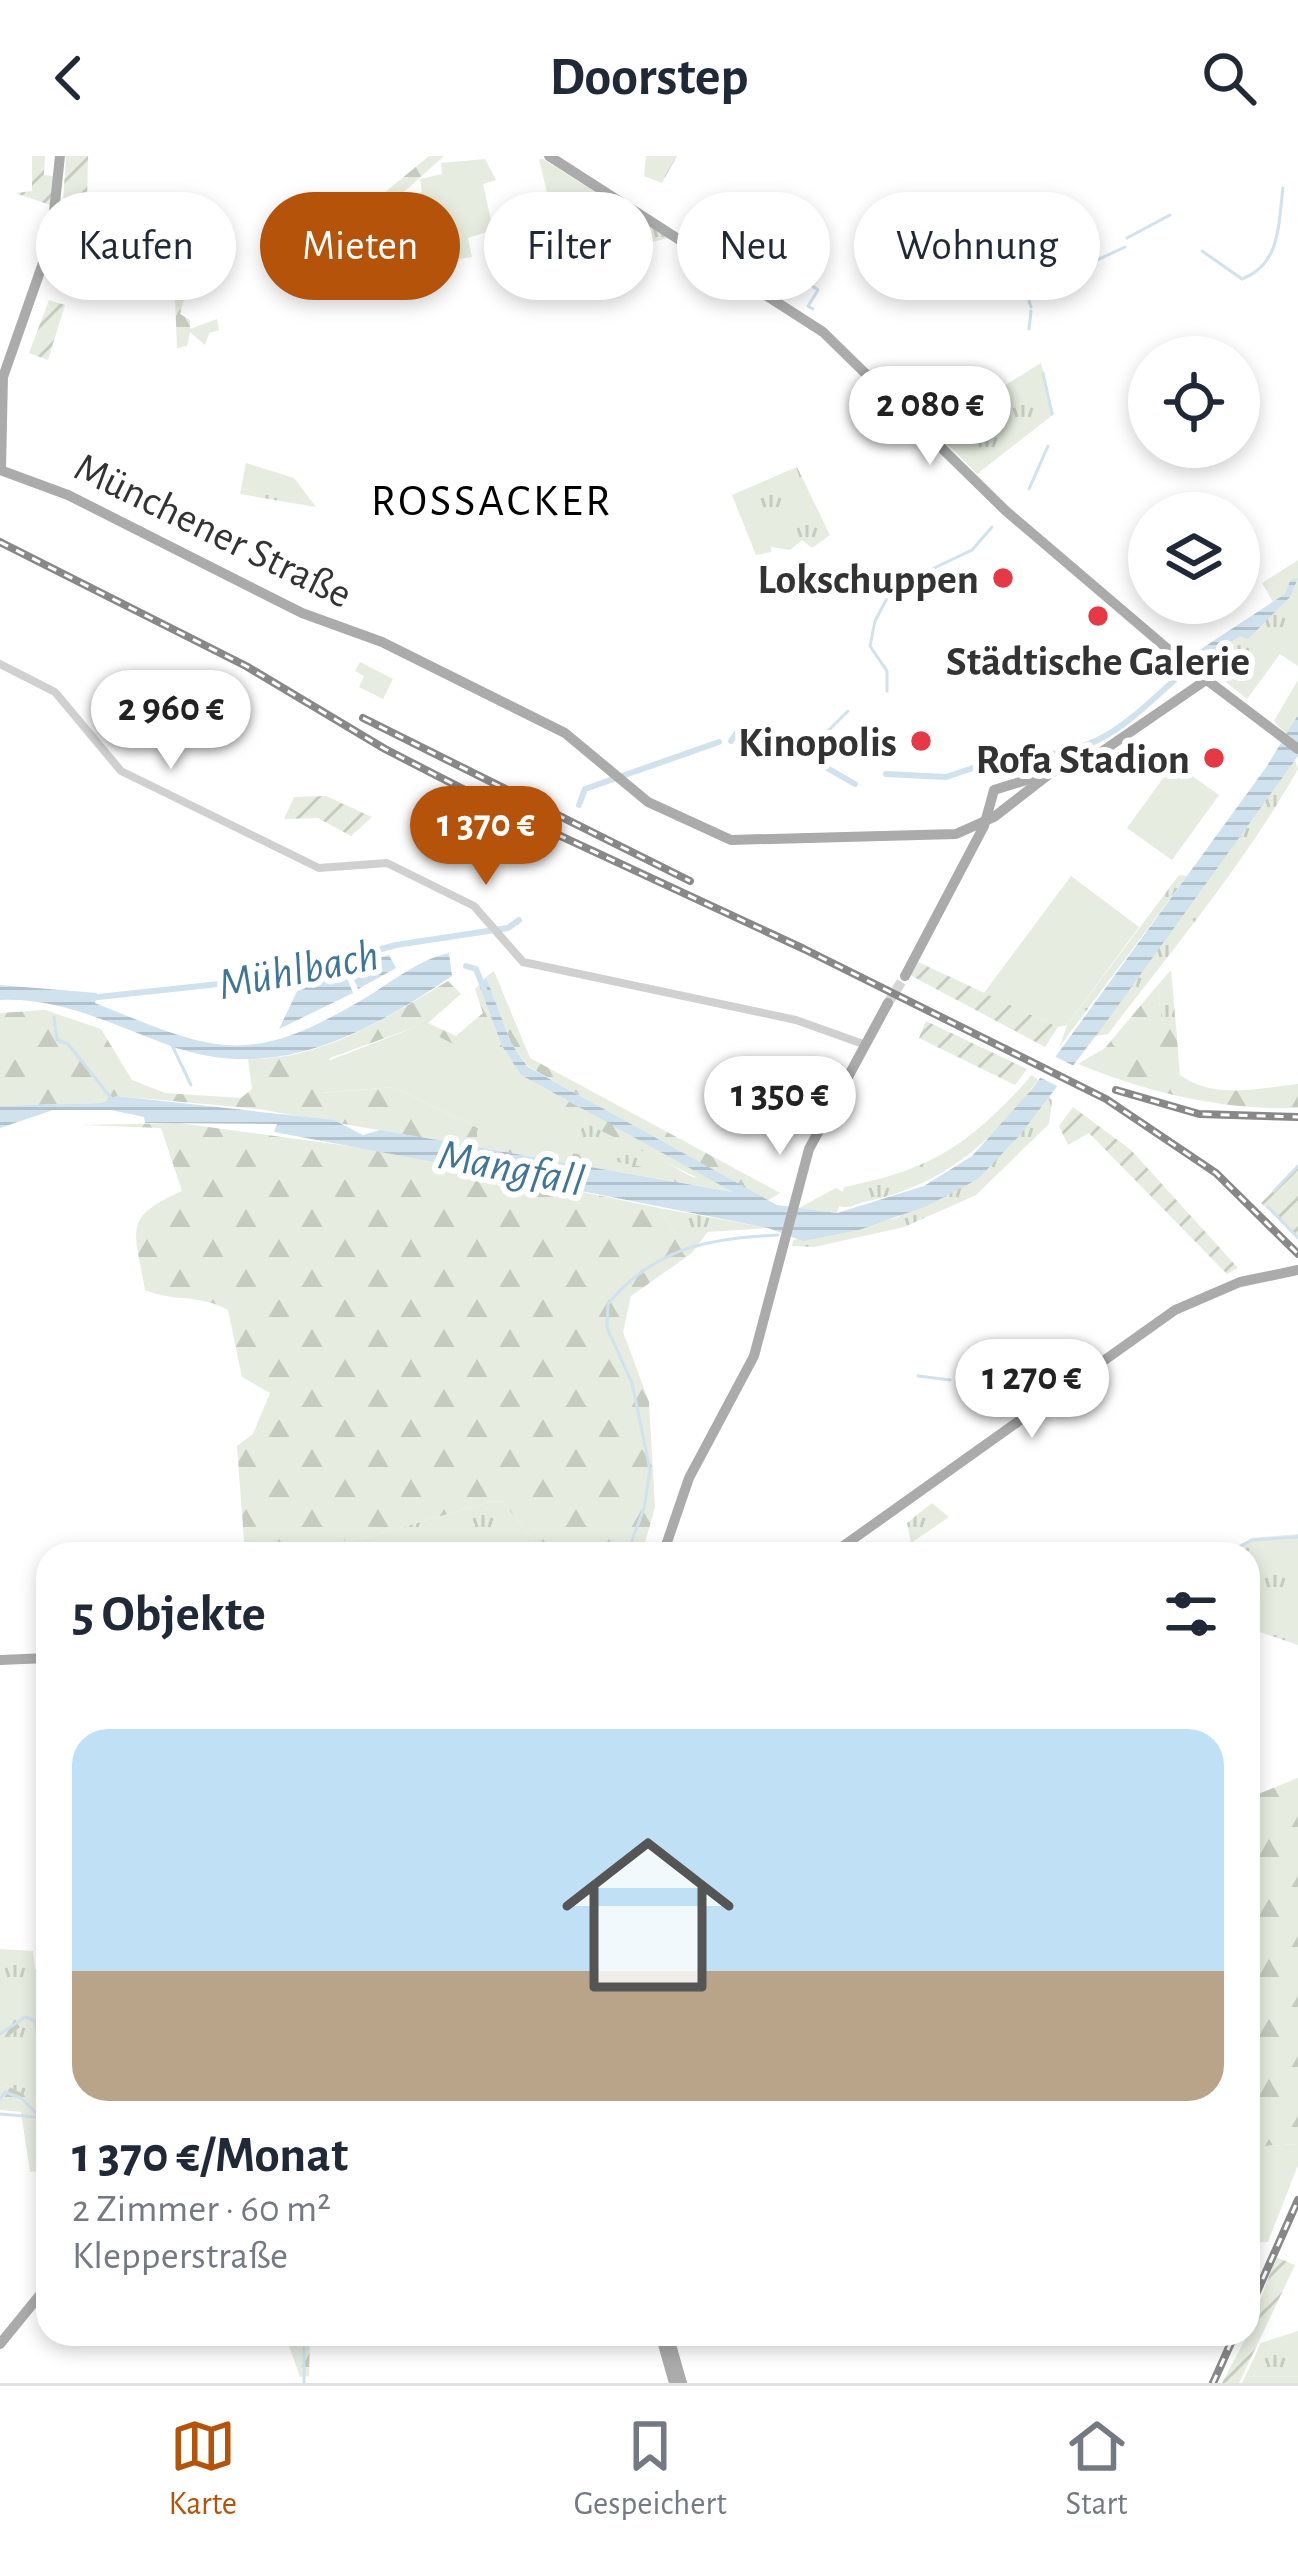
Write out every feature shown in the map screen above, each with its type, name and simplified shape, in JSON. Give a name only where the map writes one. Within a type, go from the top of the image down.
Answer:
[{"type":"main road","points":[[1,470],[3,377],[51,240],[60,156]]},
{"type":"main road","points":[[549,156],[818,328],[1006,511],[1183,662],[1298,749]]},
{"type":"main road","name":"Münchener Straße","points":[[1,470],[68,495],[334,628],[398,650],[593,752],[656,807],[741,842],[956,834]]},
{"type":"main road","points":[[1183,662],[1192,680],[1185,696]]},
{"type":"main road","points":[[994,794],[1088,761],[1206,680]]},
{"type":"main road","points":[[956,834],[986,822],[1048,775]]},
{"type":"main road","points":[[994,794],[1020,794]]},
{"type":"main road","points":[[905,976],[986,822],[994,794]]},
{"type":"main road","points":[[956,834],[974,846]]},
{"type":"main road","points":[[667,1542],[689,1478],[754,1356],[809,1149],[888,1003]]},
{"type":"main road","points":[[849,1542],[1143,1331],[1224,1287],[1297,1270]]},
{"type":"main road","points":[[0,1660],[36,1658]]},
{"type":"main road","points":[[0,2344],[36,2300]]},
{"type":"main road","points":[[667,2346],[678,2383]]},
{"type":"street","points":[[0,664],[55,692],[111,764],[326,870],[373,860],[387,863],[474,906],[501,942],[537,968],[796,1020],[866,1045]]},
{"type":"street","points":[[850,1039],[858,1059]]},
{"type":"green space","points":[[32,156],[45,156],[44,175],[53,176],[51,192],[36,192],[36,200],[15,193],[32,191]]},
{"type":"green space","points":[[66,156],[88,156],[87,192],[64,192]]},
{"type":"green space","points":[[429,156],[444,156],[404,192],[385,192]]},
{"type":"green space","points":[[646,156],[677,156],[662,183],[644,176]]},
{"type":"green space","points":[[485,159],[496,180],[483,184],[484,233],[468,238],[472,257],[460,259],[460,192],[422,192],[420,179],[442,174],[441,163]]},
{"type":"green space","points":[[539,159],[595,192],[547,192]]},
{"type":"green space","points":[[653,229],[668,238],[653,242]]},
{"type":"green space","points":[[49,300],[65,305],[48,360],[29,353]]},
{"type":"green space","points":[[175,300],[184,300],[180,314],[190,320],[190,329],[217,319],[219,330],[209,333],[205,345],[190,332],[187,346],[177,348]]},
{"type":"green space","points":[[1041,363],[1054,414],[977,474],[924,420],[987,374],[999,389]]},
{"type":"green space","points":[[246,463],[294,478],[316,507],[240,494]]},
{"type":"green space","points":[[797,467],[830,535],[812,548],[802,540],[790,550],[771,547],[771,552],[756,555],[732,495]]},
{"type":"green space","points":[[1298,560],[1298,666],[1280,654],[1247,699],[1192,655],[1239,624],[1260,624],[1260,611],[1273,602],[1262,583]]},
{"type":"green space","points":[[360,662],[393,679],[383,699],[359,687],[364,676],[355,671]]},
{"type":"green space","points":[[1298,680],[1298,715],[1287,735],[1274,721]]},
{"type":"green space","points":[[1295,760],[1298,769],[1277,804],[1208,905],[1108,1034],[1091,1037]]},
{"type":"green space","points":[[1174,763],[1219,795],[1172,860],[1127,828]]},
{"type":"green space","points":[[326,796],[372,817],[351,836],[318,818],[284,819],[294,797]]},
{"type":"green space","points":[[1179,875],[1187,876],[1060,1046],[1067,1025]]},
{"type":"green space","points":[[1071,876],[1139,927],[1067,1025],[1058,1027],[984,993]]},
{"type":"green space","points":[[918,962],[1058,1027],[1045,1047],[910,975]]},
{"type":"green space","points":[[1171,970],[1176,1026],[1162,1023],[1157,986]]},
{"type":"green space","points":[[494,971],[530,1058],[780,1193],[767,1201],[529,1067],[511,1043],[486,977]]},
{"type":"green space","points":[[448,981],[461,994],[428,1023],[456,1036],[483,1013],[475,989],[479,985],[502,1046],[521,1075],[734,1192],[258,1109],[117,1096],[101,1103],[0,1106],[0,1013],[45,1010],[101,1029],[132,1080],[165,1093],[241,1098],[252,1089],[248,1059],[327,1045],[377,1023]],"holes":[[[418,1026],[508,1082],[477,1136],[478,1128],[393,1087],[322,1093],[330,1058]],[[585,1123],[698,1178],[567,1152]]]},
{"type":"green space","points":[[1157,986],[1162,1023],[1176,1026],[1180,1075],[1222,1090],[1298,1084],[1298,1108],[1186,1098],[1078,1064],[1105,1048]]},
{"type":"green space","points":[[926,1021],[1027,1069],[1015,1085],[919,1038]]},
{"type":"green space","points":[[418,1026],[500,1068],[508,1082],[575,1122],[550,1149],[477,1137],[478,1128],[393,1087],[321,1093],[310,1068]]},
{"type":"green space","points":[[1032,1075],[1038,1080],[1002,1123],[941,1173],[892,1195],[839,1206],[837,1213],[799,1208],[836,1188],[843,1192],[844,1187],[903,1172],[949,1150],[990,1118]]},
{"type":"green space","points":[[1048,1096],[1052,1101],[1049,1124],[976,1195],[904,1227],[814,1247],[792,1246],[793,1240],[896,1218],[978,1179]]},
{"type":"green space","points":[[1073,1107],[1131,1150],[1238,1268],[1227,1274],[1089,1133],[1068,1145],[1059,1126]]},
{"type":"green space","points":[[179,1123],[386,1151],[659,1208],[676,1234],[709,1230],[692,1253],[631,1296],[623,1332],[649,1402],[655,1507],[645,1542],[535,1542],[503,1502],[493,1501],[365,1538],[244,1542],[237,1446],[253,1434],[270,1393],[242,1377],[228,1310],[145,1290],[137,1228],[149,1209],[182,1191],[161,1128],[82,1125]]},
{"type":"green space","points":[[585,1123],[608,1129],[697,1180],[566,1152]]},
{"type":"green space","points":[[1298,1166],[1298,1236],[1261,1203]]},
{"type":"green space","points":[[659,1208],[768,1228],[676,1234]]},
{"type":"green space","points":[[493,1501],[503,1502],[535,1542],[335,1542],[365,1538]]},
{"type":"green space","points":[[932,1503],[949,1517],[912,1542],[907,1523]]},
{"type":"green space","points":[[1298,1534],[1298,1645],[1260,1632],[1260,1542],[1245,1542]]},
{"type":"green space","points":[[1298,1778],[1298,2144],[1260,2146],[1260,1793]]},
{"type":"green space","points":[[0,1949],[33,1951],[36,2015],[0,2012]]},
{"type":"green space","points":[[0,2012],[36,2014],[36,2040],[31,2025],[25,2023],[0,2043]]},
{"type":"green space","points":[[25,2023],[31,2025],[36,2040],[36,2101],[6,2085],[0,2089],[0,2043]]},
{"type":"green space","points":[[6,2085],[36,2101],[36,2132],[24,2132],[21,2112],[0,2110],[0,2089]]},
{"type":"green space","points":[[24,2132],[36,2132],[36,2171],[30,2172]]},
{"type":"green space","points":[[1298,2144],[1298,2165],[1268,2242],[1260,2242],[1260,2146]]},
{"type":"green space","points":[[1276,2257],[1295,2265],[1260,2339],[1260,2301]]},
{"type":"green space","points":[[1298,2331],[1298,2383],[1242,2383],[1261,2343]]},
{"type":"green space","points":[[289,2346],[310,2346],[309,2376],[300,2377]]},
{"type":"green space","points":[[1242,2346],[1257,2346],[1239,2383],[1222,2383]]},
{"type":"water","points":[[1298,578],[1290,597],[1248,639],[1240,636],[1200,663],[1192,655],[1239,624],[1260,624],[1260,610],[1285,594],[1290,581]]},
{"type":"water","name":"Mangfall","points":[[1298,715],[1298,756],[1020,1135],[978,1179],[927,1206],[859,1230],[803,1241],[768,1228],[485,1172],[490,1167],[448,1160],[445,1164],[274,1132],[277,1124],[145,1123],[144,1117],[111,1110],[53,1110],[0,1128],[0,1106],[101,1103],[117,1096],[334,1120],[363,1135],[380,1130],[733,1192],[521,1075],[502,1046],[479,985],[486,977],[511,1043],[528,1067],[777,1205],[837,1213],[924,1186],[972,1156],[1032,1089],[1267,766]]},
{"type":"water","points":[[449,953],[452,976],[419,998],[351,1034],[281,1056],[207,1056],[65,1008],[0,1000],[0,985],[97,993],[95,1003],[173,1033],[204,1042],[261,1043],[326,1020],[416,966]]},
{"type":"water","points":[[389,955],[396,968],[358,989],[348,966]]},
{"type":"water","points":[[343,968],[353,993],[279,1029],[300,985]]},
{"type":"pier","points":[[1048,1053],[1076,1067],[1061,1088],[1035,1075]]},
{"type":"waterway","name":"Mühlbach","points":[[1202,251],[1242,279],[1255,272],[1275,242],[1283,188]]},
{"type":"waterway","name":"Mühlbach","points":[[1127,238],[1170,215]]},
{"type":"waterway","name":"Mühlbach","points":[[1100,259],[1125,247]]},
{"type":"waterway","points":[[812,300],[808,306],[813,309]]},
{"type":"waterway","points":[[1029,300],[1031,307]]},
{"type":"waterway","points":[[1029,329],[1031,311]]},
{"type":"waterway","name":"Mühlbach","points":[[1043,373],[1052,414]]},
{"type":"waterway","points":[[932,421],[980,383]]},
{"type":"waterway","name":"Mühlbach","points":[[1029,489],[1048,446]]},
{"type":"waterway","name":"Mühlbach","points":[[930,570],[972,550],[992,527]]},
{"type":"waterway","name":"Mühlbach","points":[[887,691],[887,671],[870,646],[875,621],[894,585],[913,578]]},
{"type":"waterway","points":[[997,759],[1057,753],[1099,739],[1181,674]]},
{"type":"waterway","name":"Mühlbach","points":[[811,748],[848,711]]},
{"type":"waterway","name":"Mühlbach","points":[[731,741],[741,727],[756,727]]},
{"type":"waterway","name":"Mühlbach","points":[[579,805],[585,789],[719,742]]},
{"type":"waterway","points":[[779,745],[811,748],[820,764],[855,784]]},
{"type":"waterway","points":[[886,774],[946,777],[979,766]]},
{"type":"waterway","name":"Mühlbach","points":[[89,998],[275,978],[396,945],[508,928],[519,920]]},
{"type":"waterway","points":[[466,966],[476,969],[484,989]]},
{"type":"waterway","points":[[54,1017],[57,1040],[68,1044],[111,1098]]},
{"type":"waterway","points":[[172,1045],[191,1085]]},
{"type":"waterway","points":[[1274,1191],[1298,1166]]},
{"type":"waterway","points":[[1268,1207],[1298,1238]]},
{"type":"waterway","points":[[631,1542],[644,1508],[650,1470],[632,1383],[607,1328],[608,1304],[664,1258],[706,1243],[778,1235]]},
{"type":"waterway","points":[[918,1376],[950,1380]]},
{"type":"waterway","points":[[1248,1542],[1298,1537]]},
{"type":"waterway","points":[[0,2034],[25,2017],[36,2025]]},
{"type":"waterway","points":[[0,2099],[5,2092],[21,2098],[36,2113]]},
{"type":"waterway","points":[[0,2114],[36,2117]]},
{"type":"waterway","points":[[304,2346],[304,2383]]},
{"type":"tunnel","points":[[888,1003],[905,976]]},
{"type":"railway","points":[[0,542],[246,666],[385,749],[498,807],[804,949],[1106,1099],[1216,1173],[1298,1254]]},
{"type":"railway","points":[[363,718],[690,881]]},
{"type":"railway","points":[[1116,1090],[1199,1114],[1298,1117]]},
{"type":"railway","points":[[1260,2285],[1298,2200]]},
{"type":"railway","points":[[1213,2383],[1230,2346]]},
{"type":"place","name":"Lokschuppen","points":[[1003,578]]},
{"type":"place","name":"Städtische Galerie","points":[[1098,616]]},
{"type":"place","name":"Kinopolis","points":[[921,741]]},
{"type":"place","name":"Rofa Stadion","points":[[1214,758]]},
{"type":"district","name":"ROSSACKER","points":[[492,499]]}]
